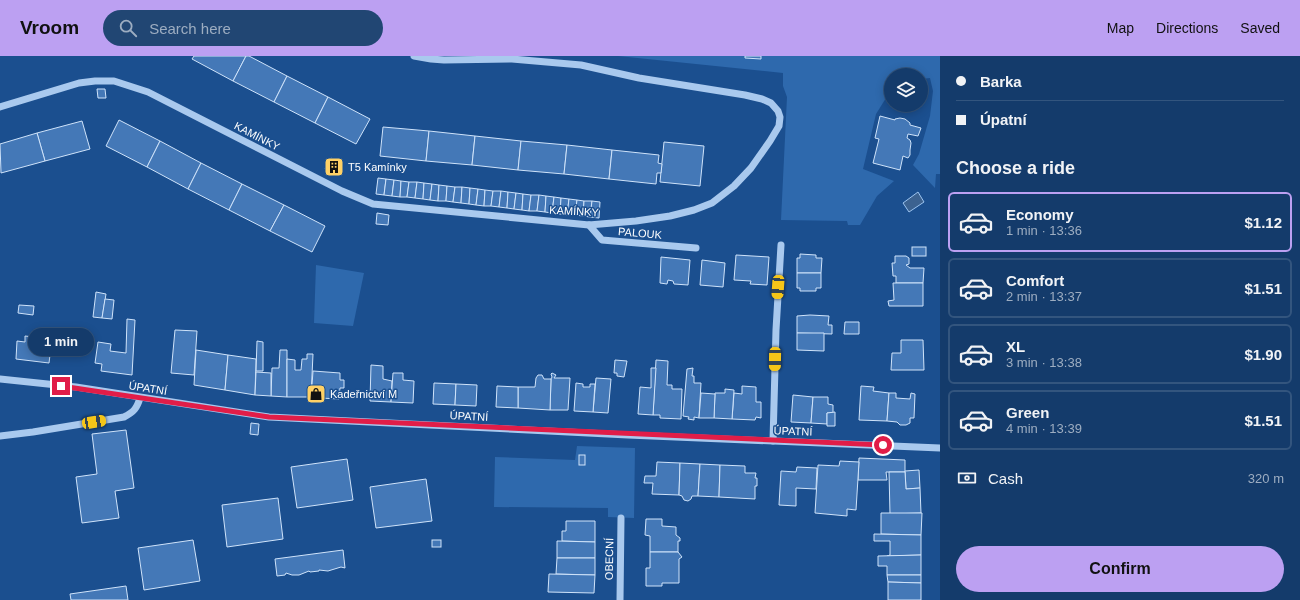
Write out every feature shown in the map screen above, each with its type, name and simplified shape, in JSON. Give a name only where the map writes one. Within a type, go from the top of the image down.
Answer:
[{"type":"street","name":"KAMÍNKY","points":[[0,107],[79,83],[114,81],[148,92],[342,191],[373,204],[589,225],[636,221],[670,216],[694,210],[712,203],[734,186],[750,168],[779,126],[780,118],[778,111],[771,103],[745,95],[639,78],[580,65],[512,59],[444,60],[414,56]]},
{"type":"street","name":"PALOUK","points":[[589,225],[602,240],[696,248]]},
{"type":"street","points":[[773,441],[776,330],[781,245]]},
{"type":"street","name":"ÚPATNÍ","points":[[0,379],[76,388],[269,417],[940,448]]},
{"type":"street","points":[[0,436],[124,417],[132,413],[140,398]]},
{"type":"street","name":"OBECNÍ","points":[[620,600],[621,518]]},
{"type":"shaded area","points":[[618,56],[940,56],[940,174],[936,174],[935,188],[913,165],[919,154],[930,116],[933,91],[930,78],[928,78],[928,68],[884,68],[884,101],[876,114],[863,169],[894,181],[877,196],[860,225],[848,225],[847,221],[781,220],[787,97],[783,86],[783,73]]},
{"type":"shaded area","points":[[918,192],[924,202],[909,212],[903,203]]},
{"type":"shaded area","points":[[316,265],[364,273],[353,326],[314,323]]},
{"type":"shaded area","points":[[577,446],[635,448],[634,518],[608,517],[608,508],[494,507],[495,457],[575,460]]},
{"type":"building","points":[[194,56],[246,56],[233,81],[192,59]]},
{"type":"building","points":[[246,56],[249,56],[287,76],[274,102],[233,81]]},
{"type":"building","points":[[745,56],[761,56],[761,59],[745,58]]},
{"type":"building","points":[[287,76],[328,97],[315,123],[274,102]]},
{"type":"building","points":[[97,89],[105,89],[106,98],[98,98]]},
{"type":"building","points":[[328,97],[370,119],[356,144],[315,123]]},
{"type":"building","points":[[880,116],[895,120],[900,118],[905,119],[910,123],[910,125],[921,128],[918,136],[908,134],[907,138],[911,143],[910,155],[908,158],[903,156],[900,170],[873,163],[879,139],[875,138]]},
{"type":"building","points":[[119,120],[160,141],[147,167],[106,146]]},
{"type":"building","points":[[82,121],[90,149],[45,161],[37,133]]},
{"type":"building","points":[[383,127],[429,131],[426,161],[380,156]]},
{"type":"building","points":[[429,131],[475,136],[472,165],[426,161]]},
{"type":"building","points":[[37,133],[45,161],[1,173],[0,144]]},
{"type":"building","points":[[475,136],[521,141],[518,170],[472,165]]},
{"type":"building","points":[[160,141],[201,163],[188,189],[147,167]]},
{"type":"building","points":[[521,141],[567,145],[564,174],[518,170]]},
{"type":"building","points":[[664,142],[704,146],[700,186],[660,182]]},
{"type":"building","points":[[567,145],[612,150],[609,179],[564,174]]},
{"type":"building","points":[[612,150],[659,155],[658,163],[662,164],[661,173],[657,173],[656,184],[609,179]]},
{"type":"building","name":"T5 Kamínky","points":[[331,158],[342,164],[337,175],[325,169]]},
{"type":"building","points":[[201,163],[242,184],[229,210],[188,189]]},
{"type":"building","points":[[378,178],[386,179],[384,195],[376,194]]},
{"type":"building","points":[[386,179],[394,180],[392,196],[384,195]]},
{"type":"building","points":[[394,180],[401,181],[400,197],[392,196]]},
{"type":"building","points":[[401,181],[409,182],[407,197],[400,197]]},
{"type":"building","points":[[409,182],[417,182],[415,198],[407,197]]},
{"type":"building","points":[[417,182],[424,183],[423,199],[415,198]]},
{"type":"building","points":[[424,183],[432,184],[430,200],[423,199]]},
{"type":"building","points":[[242,184],[284,205],[270,231],[229,210]]},
{"type":"building","points":[[432,184],[439,185],[438,201],[430,200]]},
{"type":"building","points":[[439,185],[447,186],[446,201],[438,201]]},
{"type":"building","points":[[447,186],[455,187],[453,202],[446,201]]},
{"type":"building","points":[[455,187],[462,187],[461,203],[453,202]]},
{"type":"building","points":[[462,187],[470,188],[469,204],[461,203]]},
{"type":"building","points":[[470,188],[478,189],[476,205],[469,204]]},
{"type":"building","points":[[478,189],[485,190],[484,206],[476,205]]},
{"type":"building","points":[[485,190],[493,191],[491,206],[484,206]]},
{"type":"building","points":[[493,191],[501,191],[499,207],[491,206]]},
{"type":"building","points":[[501,191],[508,192],[507,208],[499,207]]},
{"type":"building","points":[[508,192],[516,193],[514,209],[507,208]]},
{"type":"building","points":[[516,193],[523,194],[522,210],[514,209]]},
{"type":"building","points":[[523,194],[531,195],[529,211],[522,210]]},
{"type":"building","points":[[531,195],[539,195],[537,211],[529,211]]},
{"type":"building","points":[[539,195],[546,196],[545,212],[537,211]]},
{"type":"building","points":[[546,196],[554,197],[552,213],[545,212]]},
{"type":"building","points":[[554,197],[561,198],[560,214],[552,213]]},
{"type":"building","points":[[561,198],[569,199],[567,215],[560,214]]},
{"type":"building","points":[[569,199],[577,200],[575,215],[567,215]]},
{"type":"building","points":[[577,200],[584,201],[583,216],[575,215]]},
{"type":"building","points":[[584,201],[592,201],[590,217],[583,216]]},
{"type":"building","points":[[592,201],[600,202],[599,218],[590,217]]},
{"type":"building","points":[[284,205],[325,226],[312,252],[270,231]]},
{"type":"building","points":[[377,213],[389,215],[388,225],[376,224]]},
{"type":"building","points":[[912,247],[926,247],[926,256],[912,256]]},
{"type":"building","points":[[800,254],[816,255],[816,258],[822,258],[821,273],[797,273],[797,258],[800,258]]},
{"type":"building","points":[[736,255],[769,257],[767,285],[750,284],[751,281],[734,280]]},
{"type":"building","points":[[895,256],[906,256],[909,258],[909,264],[906,265],[910,268],[924,268],[923,283],[896,283],[896,276],[893,276],[892,263],[895,263]]},
{"type":"building","points":[[661,257],[690,260],[688,285],[674,284],[673,281],[668,280],[667,284],[660,283]]},
{"type":"building","points":[[702,260],[725,263],[723,287],[700,285]]},
{"type":"building","points":[[797,273],[821,273],[821,288],[816,288],[816,291],[800,291],[800,288],[797,288]]},
{"type":"building","points":[[893,283],[923,283],[923,306],[889,306],[888,301],[894,300]]},
{"type":"building","points":[[96,292],[106,294],[102,318],[93,317]]},
{"type":"building","points":[[105,299],[114,300],[112,319],[102,318]]},
{"type":"building","points":[[19,305],[34,306],[33,315],[18,313]]},
{"type":"building","points":[[797,316],[829,316],[828,325],[832,325],[832,334],[797,333]]},
{"type":"building","points":[[127,319],[135,320],[132,375],[101,371],[102,364],[95,363],[98,342],[111,344],[110,351],[126,353]]},
{"type":"building","points":[[845,322],[859,322],[859,334],[844,334]]},
{"type":"building","points":[[175,330],[197,331],[194,375],[171,373]]},
{"type":"building","points":[[797,333],[824,333],[824,351],[797,350]]},
{"type":"building","points":[[25,336],[52,339],[49,363],[16,359],[17,341],[25,342]]},
{"type":"building","points":[[901,340],[923,340],[924,370],[891,370],[892,353],[901,353]]},
{"type":"building","points":[[257,341],[263,342],[263,371],[256,371]]},
{"type":"building","points":[[196,350],[228,355],[225,390],[194,385]]},
{"type":"building","points":[[280,350],[287,350],[287,397],[271,396],[272,368],[279,368]]},
{"type":"building","points":[[307,354],[313,354],[311,397],[287,397],[287,359],[295,360],[295,370],[301,370],[302,359],[307,359]]},
{"type":"building","points":[[228,355],[256,359],[255,395],[225,390]]},
{"type":"building","points":[[615,360],[627,361],[624,377],[617,376],[617,373],[614,373]]},
{"type":"building","points":[[656,360],[668,361],[667,385],[672,385],[672,389],[682,389],[681,419],[660,418],[660,415],[653,415]]},
{"type":"building","points":[[371,365],[383,366],[383,379],[392,381],[391,402],[370,401]]},
{"type":"building","points":[[651,368],[656,368],[653,415],[638,414],[640,387],[651,388]]},
{"type":"building","points":[[693,368],[692,376],[694,376],[694,383],[701,383],[699,418],[694,417],[694,420],[683,416],[687,369]]},
{"type":"building","points":[[313,371],[340,373],[340,380],[344,380],[344,388],[340,388],[339,399],[311,399]]},
{"type":"building","points":[[256,372],[271,373],[271,396],[255,395]]},
{"type":"building","points":[[393,373],[403,373],[403,380],[414,381],[413,403],[391,402]]},
{"type":"building","points":[[552,373],[556,375],[554,378],[570,378],[568,410],[550,410]]},
{"type":"building","points":[[538,375],[542,375],[544,379],[551,379],[550,410],[518,408],[518,387],[535,387],[536,378]]},
{"type":"building","points":[[596,378],[611,379],[608,413],[593,412]]},
{"type":"building","points":[[434,383],[456,384],[455,405],[433,404]]},
{"type":"building","points":[[576,383],[583,384],[583,387],[590,387],[590,384],[595,384],[593,412],[574,411]]},
{"type":"building","points":[[456,384],[477,385],[476,406],[455,405]]},
{"type":"building","points":[[497,386],[518,387],[518,408],[496,407]]},
{"type":"building","points":[[742,386],[756,387],[756,402],[761,402],[761,418],[756,417],[755,420],[732,419],[734,393],[742,394]]},
{"type":"building","points":[[861,386],[874,387],[873,391],[889,393],[887,421],[859,420]]},
{"type":"building","points":[[725,389],[734,390],[732,419],[714,418],[715,393],[725,393]]},
{"type":"building","points":[[701,393],[715,394],[714,418],[699,418]]},
{"type":"building","points":[[889,393],[896,393],[896,398],[910,399],[911,393],[915,394],[914,418],[910,418],[910,423],[900,425],[897,422],[887,421]]},
{"type":"building","points":[[793,395],[813,397],[811,423],[791,422]]},
{"type":"building","points":[[813,397],[828,397],[828,404],[833,405],[833,413],[827,413],[827,424],[811,423]]},
{"type":"building","points":[[835,412],[835,426],[827,426],[827,413]]},
{"type":"building","points":[[251,423],[259,424],[258,435],[250,434]]},
{"type":"building","points":[[126,430],[134,488],[115,491],[119,518],[82,523],[76,477],[97,474],[92,434]]},
{"type":"building","points":[[579,455],[585,455],[585,465],[579,465]]},
{"type":"building","points":[[859,458],[905,460],[905,472],[886,472],[887,480],[858,480]]},
{"type":"building","points":[[347,459],[353,500],[297,508],[291,467]]},
{"type":"building","points":[[840,461],[859,462],[856,510],[847,509],[847,516],[815,513],[818,465],[839,466]]},
{"type":"building","points":[[657,462],[680,463],[679,495],[652,494],[653,483],[644,483],[645,476],[656,476]]},
{"type":"building","points":[[680,463],[700,464],[698,496],[692,496],[688,501],[684,500],[682,496],[679,495]]},
{"type":"building","points":[[700,464],[720,465],[719,497],[698,496]]},
{"type":"building","points":[[720,465],[745,466],[745,473],[756,473],[755,478],[757,478],[757,486],[755,486],[755,499],[719,497]]},
{"type":"building","points":[[797,467],[817,468],[816,489],[796,488],[796,506],[779,505],[781,471],[796,472]]},
{"type":"building","points":[[919,470],[920,488],[906,489],[905,471]]},
{"type":"building","points":[[889,472],[905,472],[906,489],[920,488],[921,513],[890,514]]},
{"type":"building","points":[[426,479],[432,521],[376,528],[370,487]]},
{"type":"building","points":[[278,498],[283,539],[227,547],[222,505]]},
{"type":"building","points":[[881,513],[922,513],[921,535],[881,534]]},
{"type":"building","points":[[646,519],[662,519],[662,526],[676,527],[676,535],[680,538],[680,541],[678,541],[678,552],[650,552],[650,536],[645,535]]},
{"type":"building","points":[[566,521],[595,521],[595,542],[562,541],[562,531],[566,531]]},
{"type":"building","points":[[874,534],[921,535],[921,555],[887,556],[890,555],[890,541],[874,541]]},
{"type":"building","points":[[193,540],[200,581],[144,590],[138,548]]},
{"type":"building","points":[[432,540],[441,540],[441,547],[432,547]]},
{"type":"building","points":[[557,541],[595,542],[595,558],[557,558]]},
{"type":"building","points":[[343,550],[345,568],[341,567],[328,571],[309,571],[299,575],[286,573],[285,575],[277,576],[275,559]]},
{"type":"building","points":[[650,552],[678,552],[682,557],[679,559],[679,583],[662,583],[662,586],[646,586],[646,568],[650,568]]},
{"type":"building","points":[[921,555],[921,575],[887,575],[887,566],[878,566],[878,556]]},
{"type":"building","points":[[557,558],[595,558],[595,575],[556,574]]},
{"type":"building","points":[[549,574],[595,575],[594,593],[548,592]]},
{"type":"building","points":[[887,575],[921,575],[921,583],[888,582]]},
{"type":"building","points":[[888,582],[921,583],[921,600],[888,600]]},
{"type":"building","points":[[126,586],[128,600],[71,600],[70,594]]},
{"type":"place","name":"T5 Kamínky","points":[[334,167]]},
{"type":"place","name":"Kadeřnictví M","points":[[316,394]]},
{"type":"route","points":[[61,386],[269,417],[628,435],[883,445]]}]
